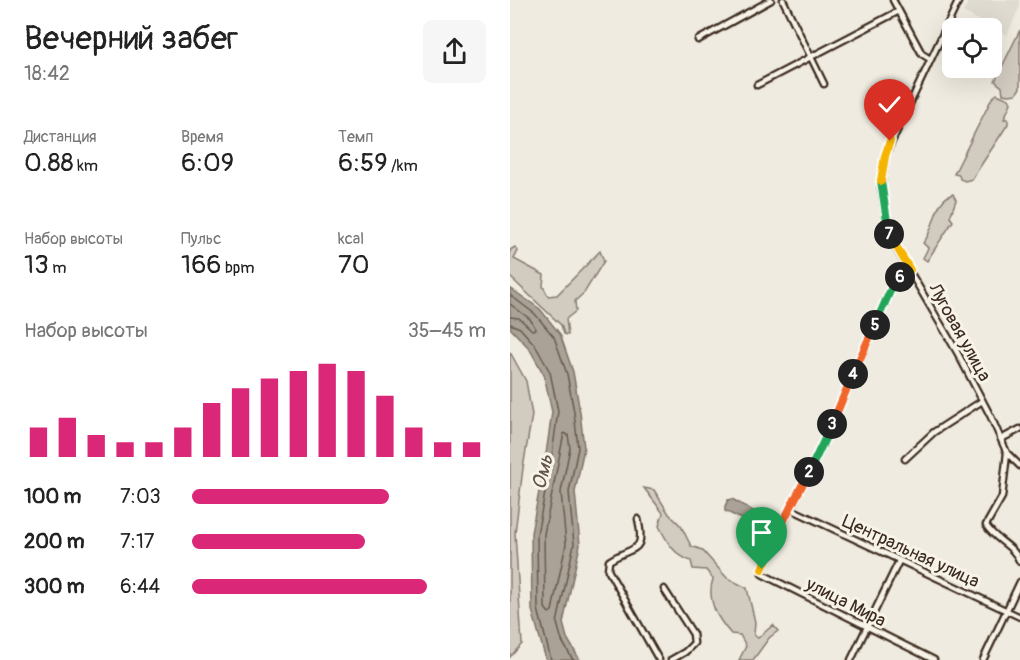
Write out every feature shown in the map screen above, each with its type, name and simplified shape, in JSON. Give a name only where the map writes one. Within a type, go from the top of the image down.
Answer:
[{"type":"street","points":[[698,40],[771,0]]},
{"type":"street","points":[[783,0],[824,84]]},
{"type":"street","points":[[893,0],[922,54],[930,59]]},
{"type":"street","name":"Луговая улица","points":[[959,0],[890,141],[881,176],[884,208],[890,235],[982,401],[1006,453],[1020,466]]},
{"type":"street","points":[[757,85],[899,12]]},
{"type":"street","name":"улица Мира","points":[[910,271],[899,278],[891,289],[837,412],[764,563],[762,574],[933,660]]},
{"type":"street","points":[[905,459],[934,432],[982,401]]},
{"type":"street","points":[[1001,439],[1020,429]]},
{"type":"street","points":[[1006,453],[1002,496],[986,525],[996,537],[1013,549],[1020,562]]},
{"type":"street","name":"Центральная улица","points":[[791,508],[899,561],[1020,616]]},
{"type":"street","points":[[638,519],[640,543],[637,547],[609,561],[608,570],[659,660]]},
{"type":"street","points":[[851,660],[899,561]]},
{"type":"street","points":[[983,660],[1020,582]]},
{"type":"street","points":[[664,589],[693,634],[694,643],[685,652],[671,660]]},
{"type":"shaded area","points":[[969,0],[1020,0],[1020,6],[1007,35],[1002,32],[1002,18],[974,18],[963,12]]},
{"type":"shaded area","points":[[1020,30],[1020,88],[1016,94],[1003,94],[1002,87],[995,81],[996,78],[1002,78],[1002,67]]},
{"type":"shaded area","points":[[997,94],[1009,99],[1011,103],[1004,119],[1008,119],[1008,124],[972,179],[965,181],[960,179],[959,175],[954,174],[992,98]]},
{"type":"shaded area","points":[[953,194],[956,200],[950,217],[953,221],[927,261],[923,258],[928,248],[923,243],[938,208],[947,197]]},
{"type":"shaded area","points":[[515,247],[518,251],[514,259],[544,275],[543,286],[548,296],[557,295],[600,251],[604,261],[584,293],[575,301],[576,311],[566,319],[568,335],[564,334],[561,325],[510,277],[510,250]]},
{"type":"shaded area","points":[[510,352],[526,381],[532,415],[515,533],[522,644],[510,657]]},
{"type":"shaded area","points":[[644,488],[654,490],[669,514],[681,526],[691,546],[702,550],[727,578],[747,588],[755,622],[754,635],[758,638],[773,625],[778,631],[769,638],[753,660],[739,660],[746,646],[740,635],[731,634],[717,615],[711,594],[713,579],[706,570],[693,569],[691,561],[672,547],[659,526],[663,513]]},
{"type":"water","points":[[510,288],[540,309],[560,334],[573,372],[584,448],[575,492],[580,545],[563,623],[567,638],[580,660],[546,660],[532,610],[531,533],[552,412],[544,375],[529,348],[510,328]]},
{"type":"water","points":[[732,499],[764,517],[761,525],[748,522],[725,511],[728,500]]},
{"type":"route","points":[[762,569],[837,412],[891,289],[894,283],[910,270],[890,235],[881,188],[882,166],[890,141]]},
{"type":"water label","name":"Омь","points":[[542,472]]}]
